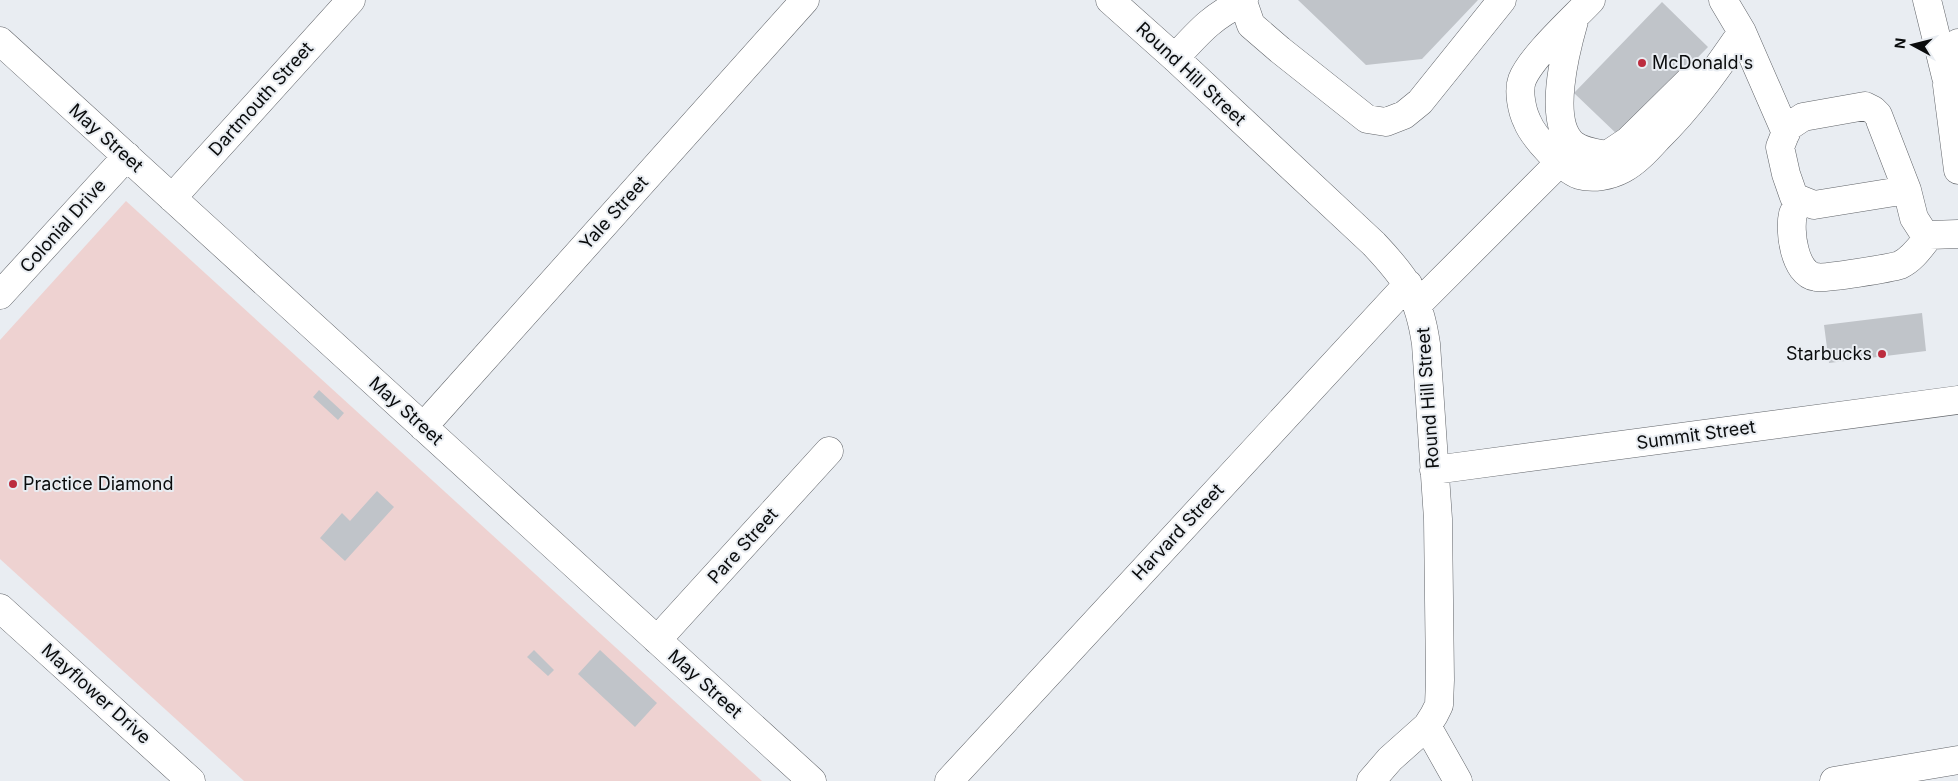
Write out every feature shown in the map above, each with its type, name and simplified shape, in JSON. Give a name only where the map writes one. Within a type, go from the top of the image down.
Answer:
[{"type":"street","name":"Dartmouth Street","points":[[172,198],[351,0]]},
{"type":"street","name":"Yale Street","points":[[423,427],[805,0]]},
{"type":"street","name":"Round Hill Street","points":[[1110,0],[1175,58],[1374,244],[1399,270],[1413,294],[1423,321],[1438,519],[1439,705],[1427,726],[1390,759],[1371,781]]},
{"type":"street","points":[[1175,58],[1210,22],[1236,2],[1251,25],[1280,50],[1367,119],[1386,122],[1404,115],[1420,102],[1502,0]]},
{"type":"street","points":[[1724,0],[1742,32],[1786,133]]},
{"type":"street","points":[[1927,0],[1932,13],[1947,85],[1958,170]]},
{"type":"street","points":[[1583,8],[1534,60],[1521,82],[1521,99],[1527,122],[1542,144],[1560,162],[1578,174],[1598,178],[1623,169],[1644,153],[1675,121],[1713,74],[1742,32]]},
{"type":"street","points":[[1583,8],[1564,58],[1559,101],[1564,130],[1573,144],[1589,152],[1607,155],[1628,141],[1688,80],[1713,74]]},
{"type":"street","name":"May Street","points":[[0,41],[812,781]]},
{"type":"street","points":[[1947,85],[1953,56],[1958,43]]},
{"type":"street","points":[[1907,190],[1814,206],[1794,197],[1786,174],[1780,147],[1788,127],[1803,117],[1865,106],[1873,110],[1878,115],[1907,190],[1914,218],[1923,232],[1930,236],[1958,234]]},
{"type":"street","name":"Colonial Drive","points":[[0,295],[127,156]]},
{"type":"street","name":"Harvard Street","points":[[949,781],[1413,294],[1560,162]]},
{"type":"street","points":[[1800,200],[1794,213],[1791,231],[1795,250],[1803,270],[1815,277],[1876,270],[1899,265],[1915,255],[1930,236]]},
{"type":"street","name":"Summit Street","points":[[1434,470],[1958,400]]},
{"type":"street","name":"Pare Street","points":[[657,640],[829,451]]},
{"type":"street","name":"Mayflower Drive","points":[[0,608],[191,781]]},
{"type":"street","points":[[1427,726],[1458,781]]},
{"type":"street","points":[[1834,781],[1958,760]]},
{"type":"shaded area","points":[[126,201],[762,781],[244,781],[0,559],[0,340]]},
{"type":"building","points":[[1298,0],[1478,0],[1422,59],[1366,65]]},
{"type":"building","points":[[1662,2],[1708,47],[1620,137],[1574,93]]},
{"type":"building","points":[[1922,313],[1926,351],[1829,363],[1824,325]]},
{"type":"building","points":[[319,390],[344,413],[338,420],[313,397]]},
{"type":"building","points":[[377,491],[394,507],[345,561],[320,538],[342,513],[350,521]]},
{"type":"building","points":[[534,650],[554,670],[548,676],[527,657]]},
{"type":"building","points":[[600,650],[657,703],[635,727],[578,674]]},
{"type":"place","name":"McDonald's","points":[[1642,63]]},
{"type":"place","name":"Starbucks","points":[[1882,354]]},
{"type":"place","name":"Practice Diamond","points":[[13,484]]}]
